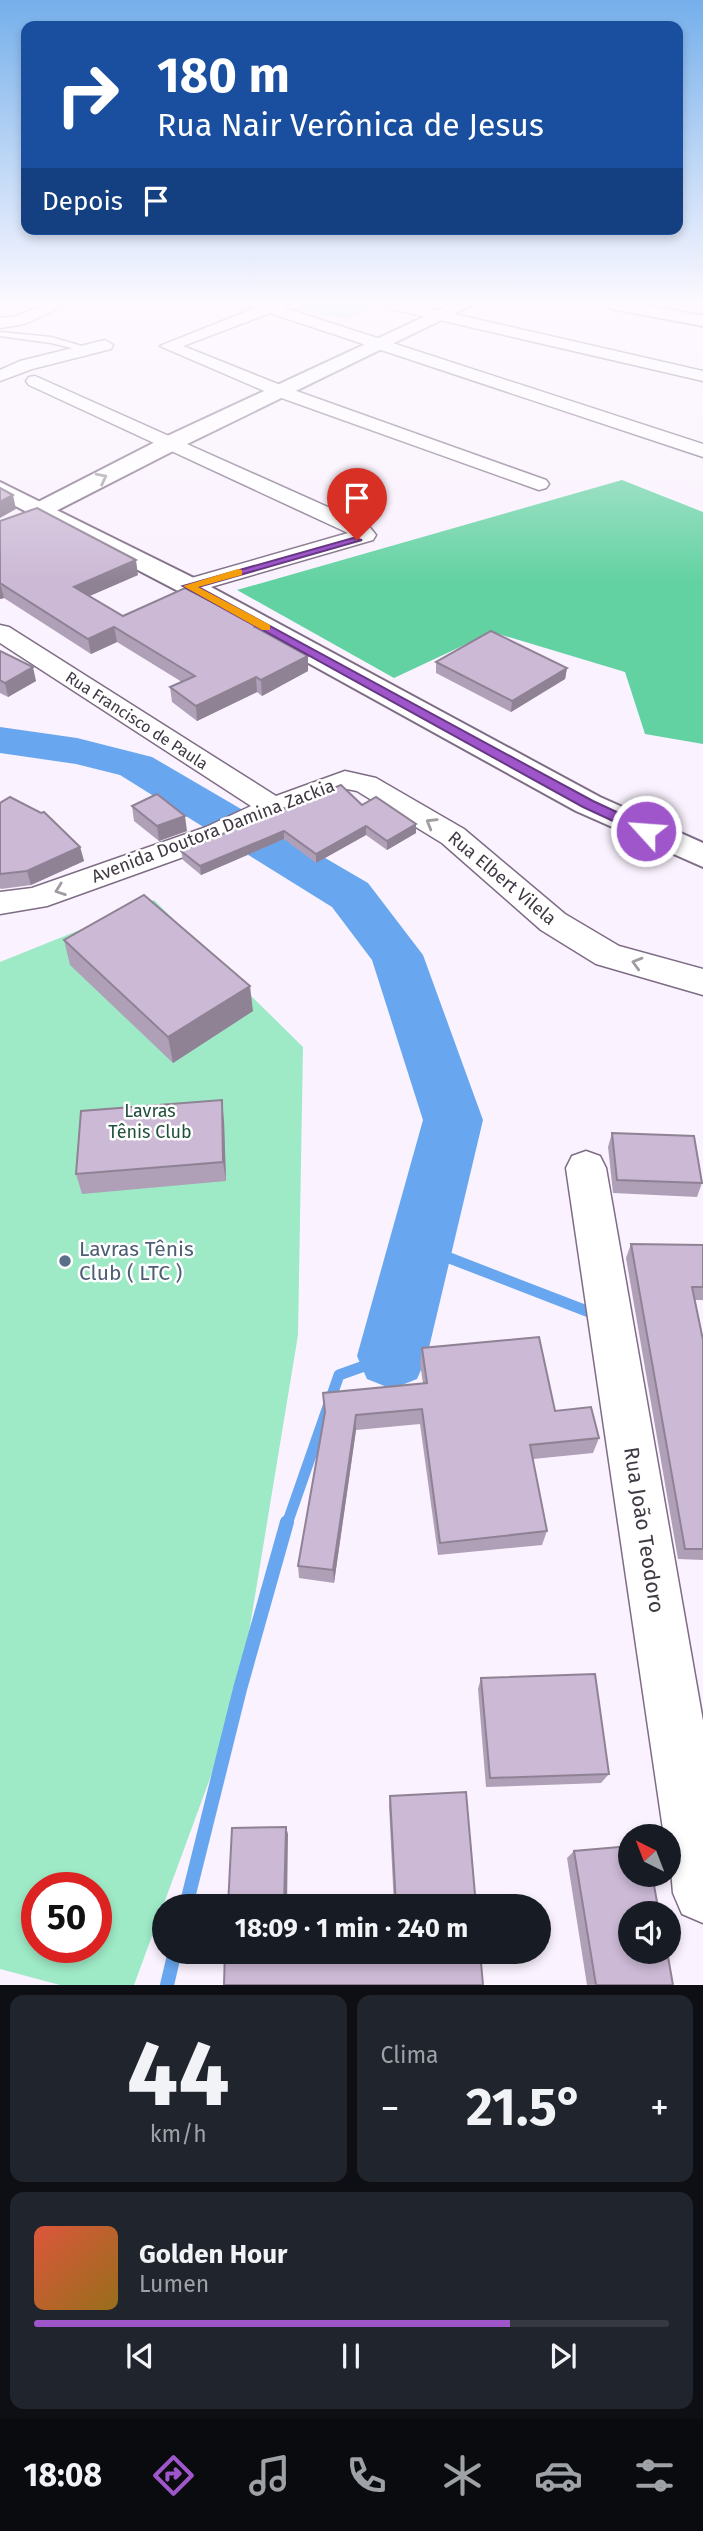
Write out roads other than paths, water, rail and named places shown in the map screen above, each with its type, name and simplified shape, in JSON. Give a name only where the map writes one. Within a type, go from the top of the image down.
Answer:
[{"type":"street","points":[[70,397],[173,442],[360,530],[365,535],[189,586]]},
{"type":"street","points":[[10,523],[173,442],[272,397]]},
{"type":"street","points":[[295,397],[539,484]]},
{"type":"street","points":[[539,397],[703,451]]},
{"type":"street","points":[[0,489],[189,586],[588,804],[703,856]]},
{"type":"street","name":"Rua Francisco de Paula","points":[[0,632],[260,813]]},
{"type":"street","name":"Avenida Doutora Damina Zackia","points":[[0,903],[36,898],[217,834],[260,813],[345,780]]},
{"type":"street","name":"Rua Elbert Vilela","points":[[345,780],[366,784],[453,836],[553,922],[608,955],[703,982]]},
{"type":"street","name":"Rua João Teodoro","points":[[586,1168],[703,1893]]},
{"type":"waterway","points":[[0,740],[77,751],[136,766],[350,895],[397,955],[453,1120],[392,1356]]},
{"type":"waterway","points":[[421,1247],[597,1315]]},
{"type":"waterway","points":[[287,1524],[339,1375],[392,1356]]},
{"type":"waterway","points":[[189,1894],[240,1689],[287,1522]]},
{"type":"waterway","points":[[167,1985],[172,1964]]},
{"type":"place","name":"Lavras Tênis Club ( LTC )","points":[[65,1261]]},
{"type":"park label","name":"Lavras Tênis Club","points":[[150,1121]]}]
